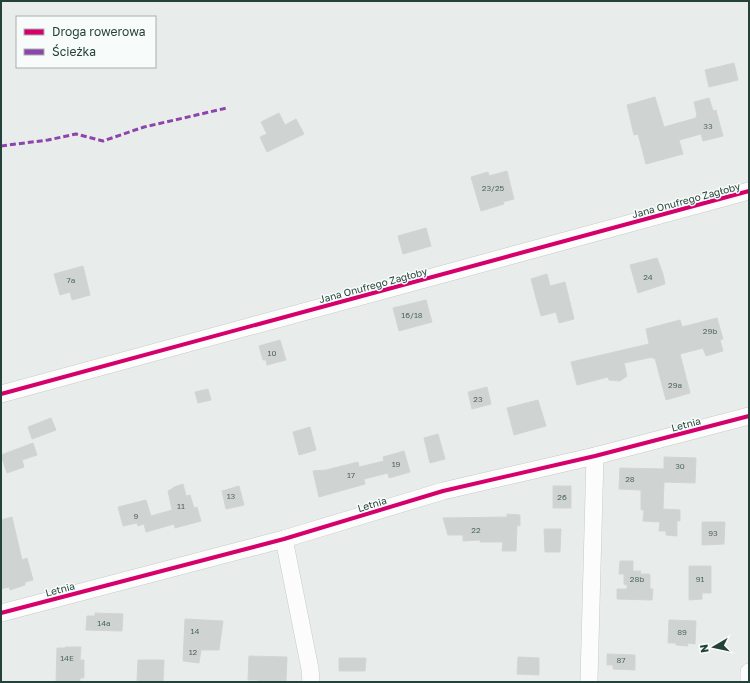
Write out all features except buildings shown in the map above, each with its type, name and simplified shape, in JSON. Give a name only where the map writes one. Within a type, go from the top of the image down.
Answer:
[{"type":"street","name":"Jana Onufrego Zagłoby","points":[[1,394],[749,191]]},
{"type":"street","name":"Letnia","points":[[1,613],[284,539],[443,491],[595,456],[749,416]]},
{"type":"street","points":[[589,680],[595,456]]},
{"type":"street","points":[[284,539],[310,669],[311,682]]},
{"type":"street","points":[[748,682],[749,672]]},
{"type":"marked path","points":[[1,146],[48,140],[76,134],[103,141],[144,127],[227,108]]},
{"type":"cycle path","points":[[1,394],[749,191]]},
{"type":"cycle path","points":[[1,613],[284,539],[443,491],[595,456],[749,416]]}]
